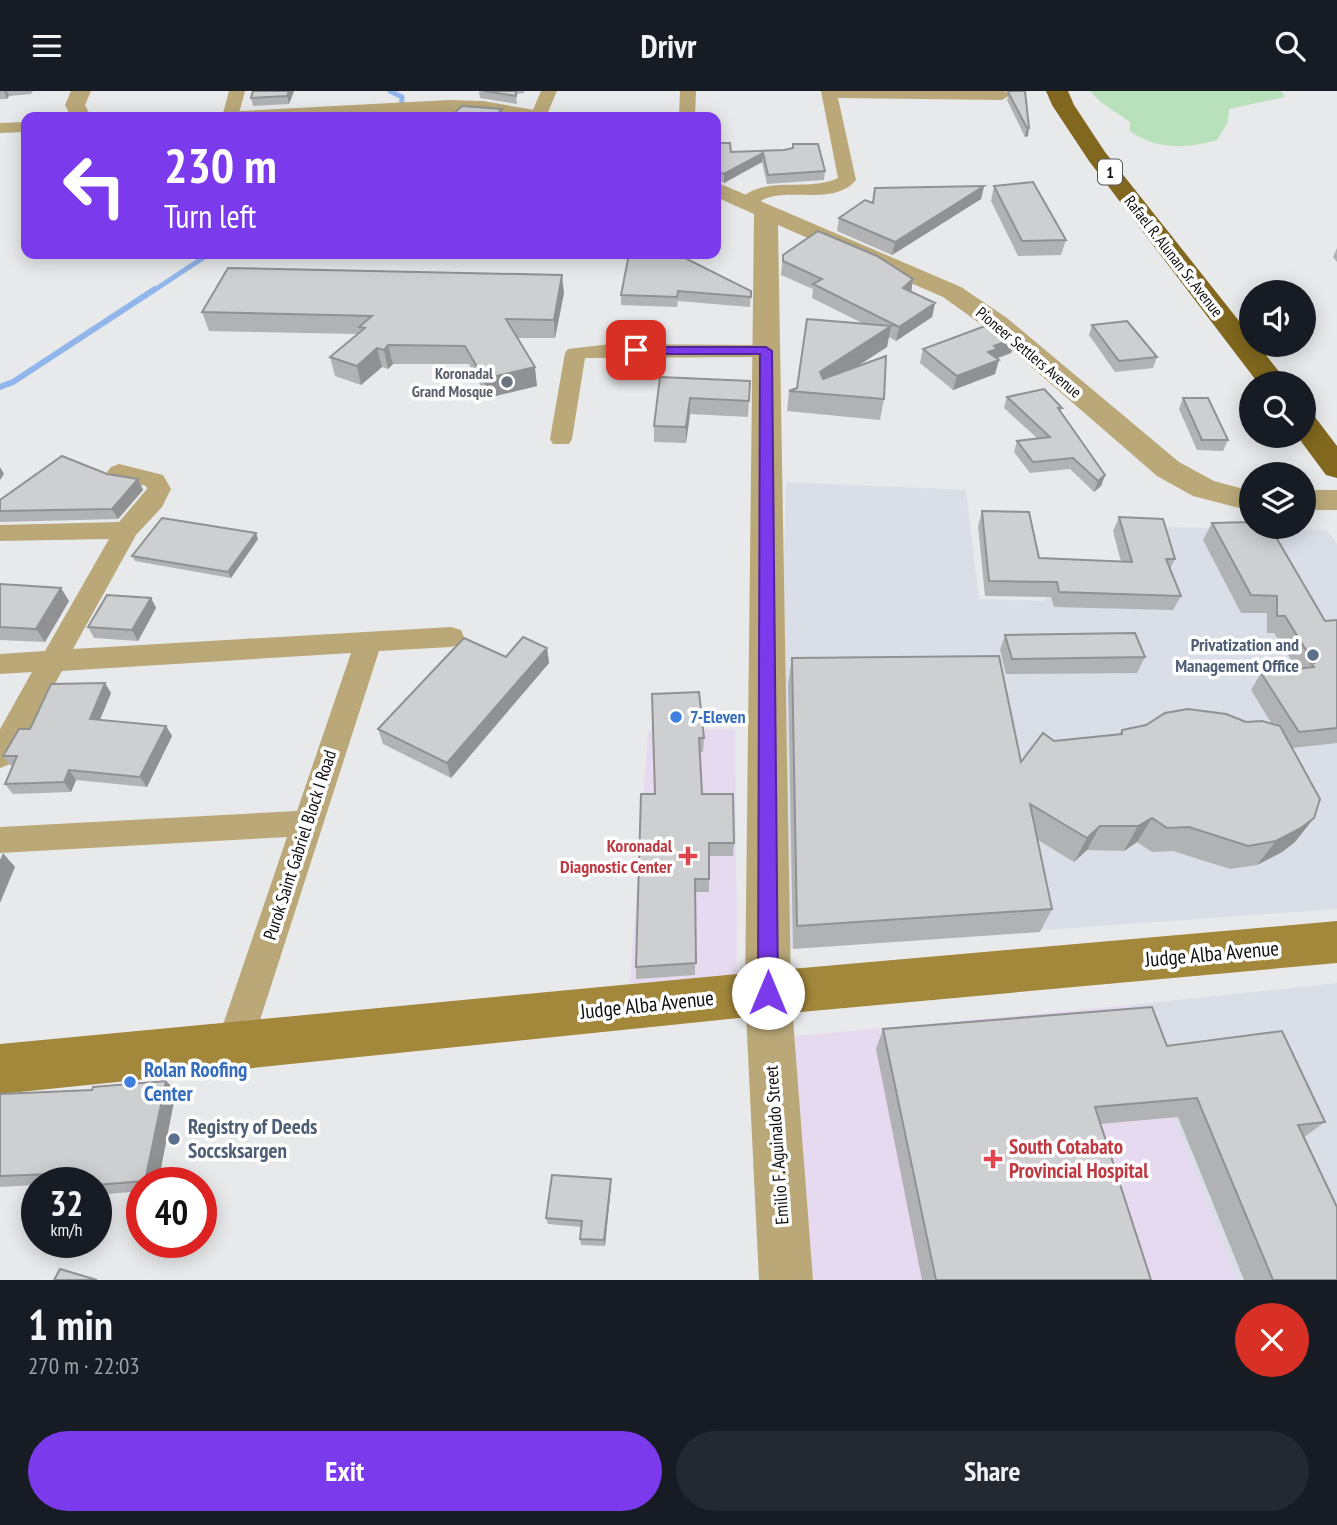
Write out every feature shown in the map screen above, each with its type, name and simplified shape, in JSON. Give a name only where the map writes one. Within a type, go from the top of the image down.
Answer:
[{"type":"highway","name":"Rafael R. Alunan Sr. Avenue","points":[[1057,91],[1063,105],[1097,156],[1264,371]]},
{"type":"highway","points":[[1316,440],[1337,468]]},
{"type":"main road","name":"Judge Alba Avenue","points":[[0,1069],[768,993],[1337,942]]},
{"type":"street","points":[[79,112],[75,104],[81,91]]},
{"type":"street","points":[[231,112],[237,91]]},
{"type":"street","points":[[541,112],[549,91]]},
{"type":"street","points":[[687,112],[688,91]]},
{"type":"street","points":[[756,207],[765,193],[831,188],[847,180],[829,92],[1002,95]]},
{"type":"street","points":[[322,112],[418,106],[483,107],[511,112]]},
{"type":"street","points":[[0,128],[21,127]]},
{"type":"street","name":"Pioneer Settlers Avenue","points":[[721,191],[962,299],[998,324],[1167,469],[1204,489],[1239,499]]},
{"type":"street","name":"Emilio F. Aguinaldo Street","points":[[756,207],[766,351],[768,993],[786,1280]]},
{"type":"street","points":[[561,439],[575,353],[610,350],[766,351]]},
{"type":"street","points":[[0,756],[126,530],[153,501],[159,489],[155,480],[119,472]]},
{"type":"street","points":[[1316,501],[1337,500]]},
{"type":"street","points":[[0,533],[126,530]]},
{"type":"street","points":[[0,664],[451,637]]},
{"type":"street","name":"Purok Saint Gabriel Block I Road","points":[[233,1048],[368,642]]},
{"type":"street","points":[[0,840],[308,823]]},
{"type":"shaded area","points":[[786,482],[966,490],[979,599],[1046,601],[1040,567],[1173,578],[1159,527],[1239,528],[1239,539],[1316,539],[1316,530],[1327,530],[1337,544],[1337,909],[780,949],[781,684]]},
{"type":"shaded area","name":"Koronadal Diagnostic Center","points":[[735,729],[737,980],[630,983],[648,731]]},
{"type":"shaded area","points":[[1337,983],[1337,1280],[1237,1280],[1131,1005]]},
{"type":"shaded area","name":"South Cotabato Provincial Hospital","points":[[1131,1005],[1237,1280],[814,1280],[776,1038]]},
{"type":"green space","points":[[1090,91],[1281,91],[1285,97],[1229,109],[1228,122],[1217,140],[1172,146],[1150,142],[1130,131],[1130,122],[1102,103]]},
{"type":"building","points":[[253,91],[289,91],[287,96],[251,98]]},
{"type":"building","points":[[484,91],[516,91],[516,96]]},
{"type":"building","points":[[1025,91],[1029,128],[1008,92]]},
{"type":"building","points":[[462,106],[502,109],[499,112],[455,112]]},
{"type":"building","points":[[721,143],[730,143],[731,152],[784,150],[793,148],[793,144],[818,144],[825,171],[768,175],[763,153],[724,174],[721,173]]},
{"type":"building","points":[[1033,182],[1066,240],[1022,241],[994,186]]},
{"type":"building","points":[[984,186],[895,242],[839,218],[865,200],[873,203],[875,188]]},
{"type":"building","points":[[818,231],[877,256],[913,279],[903,288],[935,303],[899,327],[813,284],[822,279],[783,261],[783,255]]},
{"type":"building","points":[[628,259],[687,259],[751,291],[751,297],[678,291],[677,297],[621,295]]},
{"type":"building","points":[[228,268],[562,275],[554,320],[506,319],[535,367],[484,379],[465,346],[388,345],[384,350],[377,348],[357,366],[330,357],[365,328],[359,327],[372,316],[202,312]]},
{"type":"building","points":[[807,319],[891,326],[820,372],[823,379],[886,356],[884,399],[789,391],[797,388]]},
{"type":"building","points":[[1127,321],[1157,357],[1119,361],[1092,325]]},
{"type":"building","points":[[996,322],[1015,338],[994,346],[997,349],[988,352],[999,360],[957,376],[923,349]]},
{"type":"building","points":[[660,377],[750,381],[749,401],[690,398],[686,427],[654,426]]},
{"type":"building","points":[[1044,389],[1062,408],[1058,408],[1105,475],[1098,481],[1073,458],[1033,462],[1017,441],[1050,437],[1007,397]]},
{"type":"building","points":[[1183,398],[1208,398],[1228,440],[1202,440]]},
{"type":"building","points":[[62,456],[107,474],[138,479],[112,509],[0,511],[0,500]]},
{"type":"building","points":[[982,511],[1029,512],[1039,558],[1132,562],[1119,517],[1163,519],[1175,559],[1166,559],[1181,596],[1059,592],[1057,582],[989,581]]},
{"type":"building","points":[[162,518],[256,533],[228,572],[132,556]]},
{"type":"building","points":[[1239,522],[1239,539],[1277,539],[1325,621],[1337,620],[1337,728],[1299,732],[1261,673],[1314,667],[1311,663],[1314,663],[1285,616],[1277,616],[1277,596],[1251,595],[1212,523]]},
{"type":"building","points":[[0,584],[61,588],[36,629],[0,627]]},
{"type":"building","points":[[107,595],[151,598],[132,630],[88,627]]},
{"type":"building","points":[[1135,633],[1145,657],[1012,659],[1005,635]]},
{"type":"building","points":[[523,637],[547,648],[447,763],[378,729],[464,638],[506,657]]},
{"type":"building","points":[[999,656],[1021,762],[1043,733],[1054,741],[1122,734],[1122,730],[1146,725],[1165,713],[1188,709],[1226,714],[1246,722],[1262,721],[1280,726],[1320,799],[1314,818],[1276,841],[1248,846],[1189,827],[1167,828],[1152,818],[1138,826],[1100,826],[1087,838],[1030,804],[1052,909],[797,926],[792,658]]},
{"type":"building","points":[[105,683],[90,719],[166,726],[140,777],[69,770],[64,782],[5,784],[17,756],[3,756],[19,729],[30,729],[51,684]]},
{"type":"building","name":"Koronadal Diagnostic Center","points":[[699,692],[704,738],[699,738],[702,794],[733,794],[734,843],[709,843],[709,879],[695,879],[696,963],[636,967],[641,794],[655,794],[652,694]]},
{"type":"building","points":[[1152,1007],[1167,1046],[1282,1031],[1325,1122],[1298,1125],[1337,1207],[1337,1280],[1273,1280],[1197,1098],[1095,1107],[1151,1280],[936,1280],[883,1029]]},
{"type":"building","points":[[166,1081],[148,1167],[126,1167],[126,1183],[112,1184],[112,1167],[21,1167],[21,1175],[0,1176],[0,1094],[92,1090],[93,1087]]},
{"type":"building","points":[[552,1175],[611,1179],[604,1240],[580,1239],[582,1221],[546,1218]]},
{"type":"building","points":[[60,1269],[97,1280],[54,1280]]},
{"type":"waterway","points":[[390,91],[402,97],[401,112]]},
{"type":"waterway","points":[[153,291],[201,259]]},
{"type":"waterway","points":[[0,387],[13,382],[155,289]]},
{"type":"place","name":"Koronadal Grand Mosque","points":[[507,382]]},
{"type":"place","name":"Privatization and Management Office","points":[[1313,655]]},
{"type":"place","name":"7-Eleven","points":[[676,717]]},
{"type":"place","name":"Koronadal Diagnostic Center","points":[[688,856]]},
{"type":"place","name":"Rolan Roofing Center","points":[[130,1082]]},
{"type":"place","name":"Registry of Deeds Soccsksargen","points":[[174,1139]]},
{"type":"place","name":"South Cotabato Provincial Hospital","points":[[993,1159]]},
{"type":"route","points":[[636,350],[766,351],[768,993]]}]
